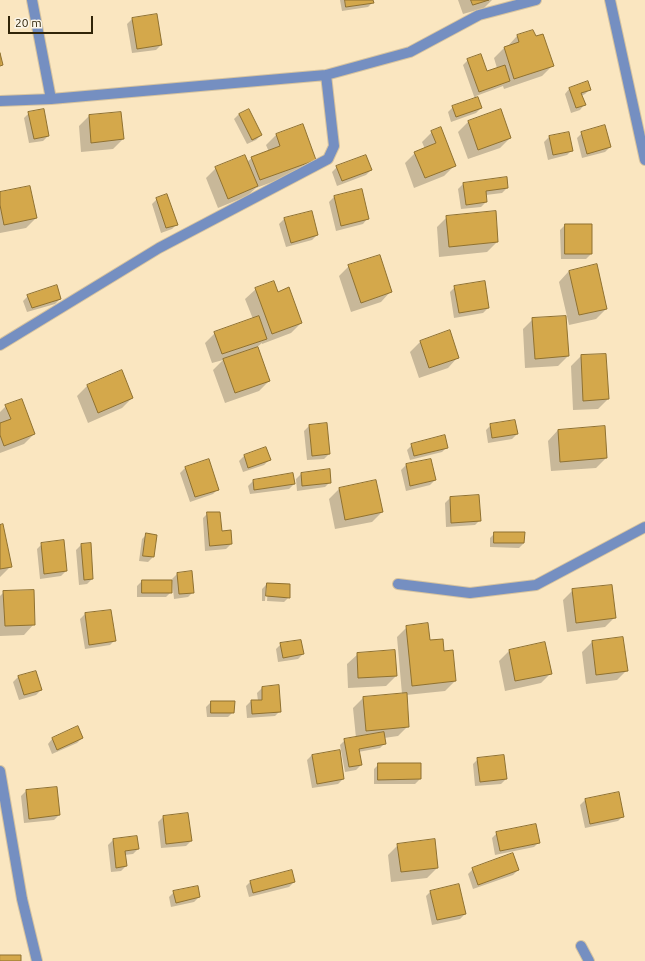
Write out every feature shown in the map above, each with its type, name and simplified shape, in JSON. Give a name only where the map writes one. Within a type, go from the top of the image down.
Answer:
[{"type":"street","points":[[32,0],[51,99]]},
{"type":"street","points":[[0,101],[51,99],[326,75],[410,52],[479,15],[536,0]]},
{"type":"street","points":[[610,0],[645,160]]},
{"type":"street","points":[[0,345],[159,248],[328,159],[334,146],[326,75]]},
{"type":"street","points":[[398,584],[470,593],[536,585],[645,527]]},
{"type":"street","points":[[0,771],[22,899],[37,961]]},
{"type":"street","points":[[581,946],[589,961]]},
{"type":"building","points":[[345,0],[373,0],[374,3],[346,7]]},
{"type":"building","points":[[471,0],[489,0],[473,5]]},
{"type":"building","points":[[157,14],[162,45],[137,49],[132,18]]},
{"type":"building","points":[[533,30],[536,36],[543,34],[554,66],[514,79],[504,47],[519,42],[517,35]]},
{"type":"building","points":[[0,53],[3,65],[0,66]]},
{"type":"building","points":[[481,54],[487,71],[505,65],[510,81],[479,92],[467,59]]},
{"type":"building","points":[[588,81],[591,90],[581,93],[586,105],[576,108],[569,88]]},
{"type":"building","points":[[478,97],[482,108],[456,117],[452,106]]},
{"type":"building","points":[[44,109],[49,136],[34,139],[28,112]]},
{"type":"building","points":[[249,109],[262,135],[252,140],[239,114]]},
{"type":"building","points":[[501,109],[511,138],[478,150],[468,121]]},
{"type":"building","points":[[121,112],[124,139],[91,143],[89,115]]},
{"type":"building","points":[[303,124],[316,160],[260,180],[251,157],[280,146],[276,134]]},
{"type":"building","points":[[605,125],[611,147],[587,154],[581,132]]},
{"type":"building","points":[[441,127],[456,166],[425,178],[414,152],[436,143],[431,131]]},
{"type":"building","points":[[569,132],[573,151],[553,155],[549,136]]},
{"type":"building","points":[[245,155],[258,186],[228,199],[215,167]]},
{"type":"building","points":[[366,155],[372,170],[342,181],[336,166]]},
{"type":"building","points":[[507,177],[508,188],[486,191],[487,202],[466,205],[463,183]]},
{"type":"building","points":[[30,186],[37,218],[4,225],[0,205],[0,192]]},
{"type":"building","points":[[362,189],[369,219],[341,226],[334,196]]},
{"type":"building","points":[[167,194],[178,225],[166,228],[156,198]]},
{"type":"building","points":[[312,211],[318,235],[291,243],[284,218]]},
{"type":"building","points":[[496,211],[498,242],[449,247],[446,216]]},
{"type":"building","points":[[565,224],[592,224],[592,254],[565,254]]},
{"type":"building","points":[[380,255],[392,292],[361,303],[348,265]]},
{"type":"building","points":[[597,264],[607,309],[579,315],[569,271]]},
{"type":"building","points":[[274,281],[278,292],[289,287],[302,323],[272,334],[255,288]]},
{"type":"building","points":[[485,281],[489,308],[459,313],[454,286]]},
{"type":"building","points":[[57,285],[61,299],[32,308],[27,295]]},
{"type":"building","points":[[259,316],[267,339],[222,354],[214,332]]},
{"type":"building","points":[[566,316],[569,356],[535,359],[532,318]]},
{"type":"building","points":[[450,330],[459,358],[429,368],[420,341]]},
{"type":"building","points":[[258,347],[270,381],[235,393],[223,359]]},
{"type":"building","points":[[606,354],[609,399],[583,401],[581,355]]},
{"type":"building","points":[[122,370],[133,398],[98,413],[87,385]]},
{"type":"building","points":[[22,399],[35,434],[4,446],[0,435],[0,423],[11,419],[5,405]]},
{"type":"building","points":[[515,420],[518,434],[492,438],[490,424]]},
{"type":"building","points":[[327,423],[330,454],[312,456],[309,425]]},
{"type":"building","points":[[605,426],[607,458],[560,462],[558,430]]},
{"type":"building","points":[[445,435],[448,448],[414,456],[411,444]]},
{"type":"building","points":[[266,447],[271,460],[248,468],[244,455]]},
{"type":"building","points":[[209,459],[219,490],[195,497],[185,467]]},
{"type":"building","points":[[431,459],[436,480],[410,486],[406,464]]},
{"type":"building","points":[[330,469],[331,483],[302,486],[301,473]]},
{"type":"building","points":[[293,473],[295,484],[254,490],[253,480]]},
{"type":"building","points":[[376,480],[383,512],[345,520],[339,488]]},
{"type":"building","points":[[479,495],[481,521],[451,523],[450,497]]},
{"type":"building","points":[[207,512],[220,512],[222,531],[231,530],[232,544],[210,546]]},
{"type":"building","points":[[3,524],[12,567],[0,569],[0,525]]},
{"type":"building","points":[[494,532],[525,532],[524,543],[494,543]]},
{"type":"building","points":[[146,533],[157,535],[154,557],[143,556]]},
{"type":"building","points":[[64,540],[67,571],[44,574],[41,543]]},
{"type":"building","points":[[91,543],[93,579],[84,580],[81,544]]},
{"type":"building","points":[[192,571],[194,593],[179,594],[177,573]]},
{"type":"building","points":[[142,580],[172,580],[172,593],[142,593]]},
{"type":"building","points":[[267,583],[290,584],[290,598],[266,596]]},
{"type":"building","points":[[612,585],[616,618],[576,623],[572,589]]},
{"type":"building","points":[[34,590],[35,625],[5,626],[3,591]]},
{"type":"building","points":[[111,610],[116,641],[89,645],[85,613]]},
{"type":"building","points":[[428,623],[430,640],[443,639],[444,651],[453,650],[456,681],[412,686],[406,626]]},
{"type":"building","points":[[623,637],[628,671],[596,675],[592,641]]},
{"type":"building","points":[[301,640],[304,654],[283,658],[280,643]]},
{"type":"building","points":[[545,642],[552,674],[515,681],[509,650]]},
{"type":"building","points":[[395,650],[397,676],[358,678],[357,653]]},
{"type":"building","points":[[36,671],[42,690],[24,695],[18,676]]},
{"type":"building","points":[[279,685],[281,712],[252,714],[251,700],[262,700],[262,687]]},
{"type":"building","points":[[407,693],[409,727],[366,731],[363,697]]},
{"type":"building","points":[[211,701],[235,701],[234,713],[211,713]]},
{"type":"building","points":[[78,726],[83,738],[57,750],[52,738]]},
{"type":"building","points":[[384,732],[386,744],[359,749],[362,765],[349,767],[344,739]]},
{"type":"building","points":[[340,750],[344,779],[317,784],[312,755]]},
{"type":"building","points":[[504,755],[507,779],[480,782],[477,758]]},
{"type":"building","points":[[378,763],[421,763],[421,779],[378,780]]},
{"type":"building","points":[[57,787],[60,815],[29,819],[26,790]]},
{"type":"building","points":[[619,792],[624,817],[590,824],[585,799]]},
{"type":"building","points":[[188,813],[192,841],[166,844],[163,816]]},
{"type":"building","points":[[536,824],[540,843],[500,851],[496,832]]},
{"type":"building","points":[[137,836],[139,849],[125,851],[127,866],[116,868],[113,839]]},
{"type":"building","points":[[435,839],[438,868],[401,872],[397,844]]},
{"type":"building","points":[[513,853],[519,870],[478,885],[472,868]]},
{"type":"building","points":[[292,870],[295,882],[253,893],[250,881]]},
{"type":"building","points":[[459,884],[466,914],[437,920],[430,891]]},
{"type":"building","points":[[198,886],[200,897],[176,903],[173,891]]},
{"type":"building","points":[[0,955],[21,955],[21,961],[0,961]]}]
